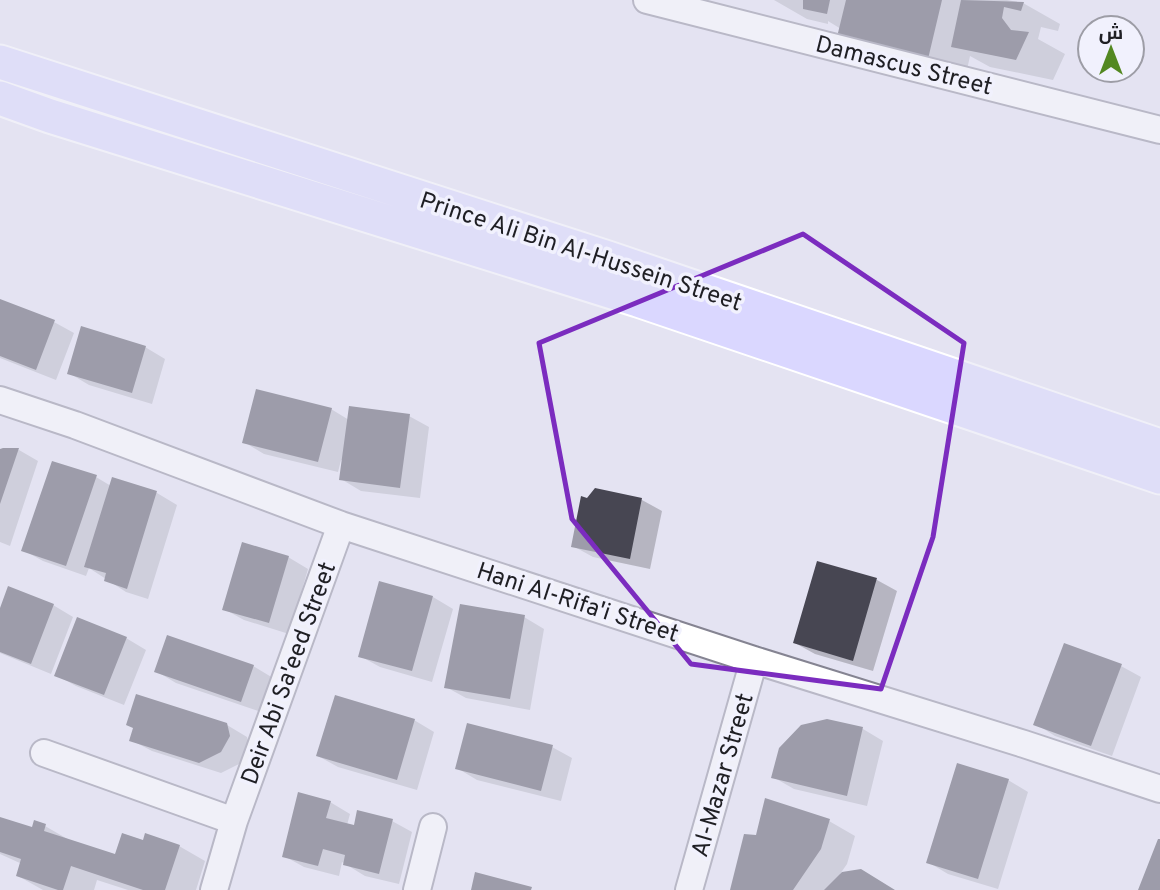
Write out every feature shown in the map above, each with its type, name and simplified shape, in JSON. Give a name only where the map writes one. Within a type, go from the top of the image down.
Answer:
[{"type":"main road","name":"Prince Ali Bin Al-Hussein Street","points":[[0,62],[608,258],[1160,477]]},
{"type":"main road","name":"Prince Ali Bin Al-Hussein Street","points":[[0,98],[638,300],[928,384],[1160,446]]},
{"type":"street","name":"Damascus Street","points":[[647,0],[1160,130]]},
{"type":"street","name":"Hani Al-Rifa'i Street","points":[[0,400],[75,425],[341,525],[1160,789]]},
{"type":"street","name":"Deir Abi Sa'eed Street","points":[[214,890],[234,821],[341,525]]},
{"type":"street","name":"Al-Mazar Street","points":[[689,890],[754,660]]},
{"type":"street","points":[[44,753],[234,821]]},
{"type":"street","points":[[417,890],[433,827]]},
{"type":"highlighted area","points":[[803,234],[964,343],[933,537],[881,689],[691,664],[572,519],[539,343]]},
{"type":"building","points":[[803,0],[830,0],[827,14],[803,9]]},
{"type":"building","points":[[846,0],[942,0],[928,59],[837,37]]},
{"type":"building","points":[[961,0],[1024,2],[1021,11],[1004,7],[1002,18],[1011,30],[1029,32],[1016,60],[951,47]]},
{"type":"building","points":[[0,299],[55,320],[36,370],[0,356]]},
{"type":"building","points":[[81,326],[146,346],[132,393],[67,374]]},
{"type":"building","points":[[256,389],[332,408],[318,462],[242,443]]},
{"type":"building","points":[[349,406],[410,414],[400,488],[339,480]]},
{"type":"building","points":[[19,448],[0,504],[0,449]]},
{"type":"building","points":[[52,461],[97,475],[66,566],[21,551]]},
{"type":"building","points":[[112,477],[157,491],[127,589],[104,581],[106,573],[84,567]]},
{"type":"building","points":[[595,488],[642,498],[630,559],[571,547],[581,496],[587,498]]},
{"type":"building","points":[[242,542],[289,556],[269,623],[222,610]]},
{"type":"building","points":[[817,561],[877,578],[853,661],[793,643]]},
{"type":"building","points":[[379,581],[433,596],[412,671],[358,657]]},
{"type":"building","points":[[8,586],[54,604],[31,664],[0,652],[0,608]]},
{"type":"building","points":[[460,604],[525,615],[510,699],[444,688]]},
{"type":"building","points":[[77,617],[127,637],[104,695],[54,676]]},
{"type":"building","points":[[167,635],[254,665],[241,702],[154,672]]},
{"type":"building","points":[[1064,643],[1122,664],[1091,746],[1033,725]]},
{"type":"building","points":[[136,694],[227,723],[230,736],[221,752],[199,763],[129,741],[133,728],[126,725]]},
{"type":"building","points":[[335,695],[415,719],[397,780],[316,756]]},
{"type":"building","points":[[827,719],[863,727],[847,796],[771,778],[779,748],[801,725]]},
{"type":"building","points":[[467,723],[553,745],[541,791],[455,769]]},
{"type":"building","points":[[957,763],[1009,779],[978,879],[926,863]]},
{"type":"building","points":[[298,792],[331,801],[326,818],[354,825],[357,810],[393,819],[379,874],[343,865],[345,855],[323,849],[318,866],[282,857]]},
{"type":"building","points":[[765,798],[830,819],[821,849],[793,890],[730,890],[744,834],[756,835]]},
{"type":"building","points":[[0,817],[32,827],[34,820],[46,824],[44,831],[115,854],[122,833],[143,840],[145,833],[180,845],[165,890],[143,890],[71,866],[63,890],[58,890],[16,876],[21,859],[0,852]]},
{"type":"building","points":[[1158,839],[1160,890],[1138,890]]},
{"type":"building","points":[[861,869],[895,890],[824,890],[842,872]]},
{"type":"building","points":[[475,872],[532,887],[531,890],[471,890]]}]
